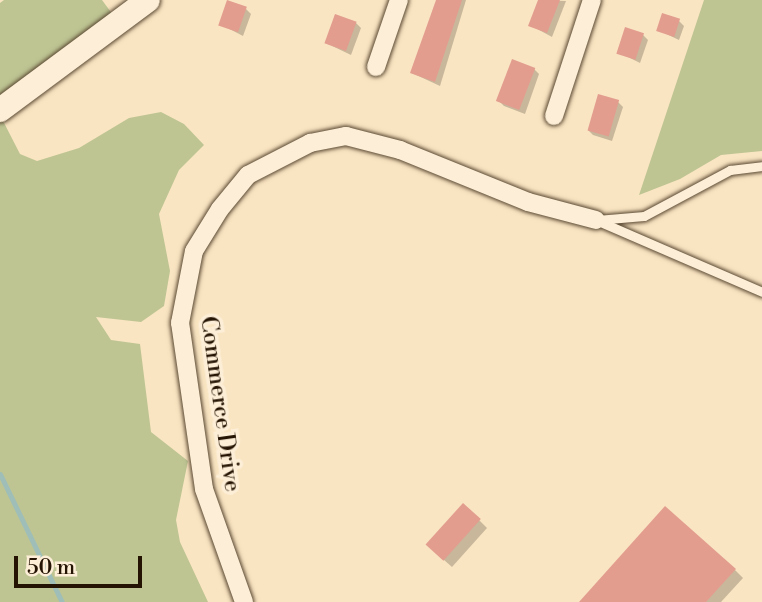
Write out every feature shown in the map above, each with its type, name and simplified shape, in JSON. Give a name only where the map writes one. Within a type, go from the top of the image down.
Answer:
[{"type":"street","points":[[0,110],[148,0]]},
{"type":"street","points":[[376,66],[399,0]]},
{"type":"street","points":[[554,116],[592,0]]},
{"type":"street","name":"Commerce Drive","points":[[244,602],[204,489],[180,323],[194,251],[220,209],[247,176],[310,143],[346,136],[400,150],[528,202],[596,220]]},
{"type":"lane","points":[[596,220],[644,216],[730,170],[762,166]]},
{"type":"lane","points":[[596,220],[762,292]]},
{"type":"green space","points":[[4,0],[102,0],[119,23],[0,110],[0,3]]},
{"type":"green space","points":[[704,0],[762,0],[762,151],[721,155],[680,179],[639,195]]},
{"type":"green space","points":[[161,112],[184,124],[204,145],[179,170],[159,214],[170,271],[164,306],[141,322],[96,317],[111,340],[140,344],[151,432],[188,461],[176,520],[180,542],[208,602],[0,602],[0,115],[20,154],[37,161],[79,148],[129,118]]},
{"type":"building","points":[[227,0],[247,7],[238,32],[218,26]]},
{"type":"building","points":[[436,0],[462,0],[435,82],[410,73]]},
{"type":"building","points":[[538,0],[560,0],[547,33],[528,26]]},
{"type":"building","points":[[662,13],[680,19],[674,37],[656,31]]},
{"type":"building","points":[[335,14],[357,22],[346,51],[324,43]]},
{"type":"building","points":[[625,27],[644,33],[635,60],[616,54]]},
{"type":"building","points":[[512,59],[535,68],[519,110],[496,101]]},
{"type":"building","points":[[598,94],[619,100],[609,137],[588,131]]},
{"type":"building","points":[[463,503],[481,519],[443,561],[426,545]]},
{"type":"building","points":[[665,506],[736,569],[706,602],[579,602]]},
{"type":"waterway","points":[[0,474],[62,602]]}]
